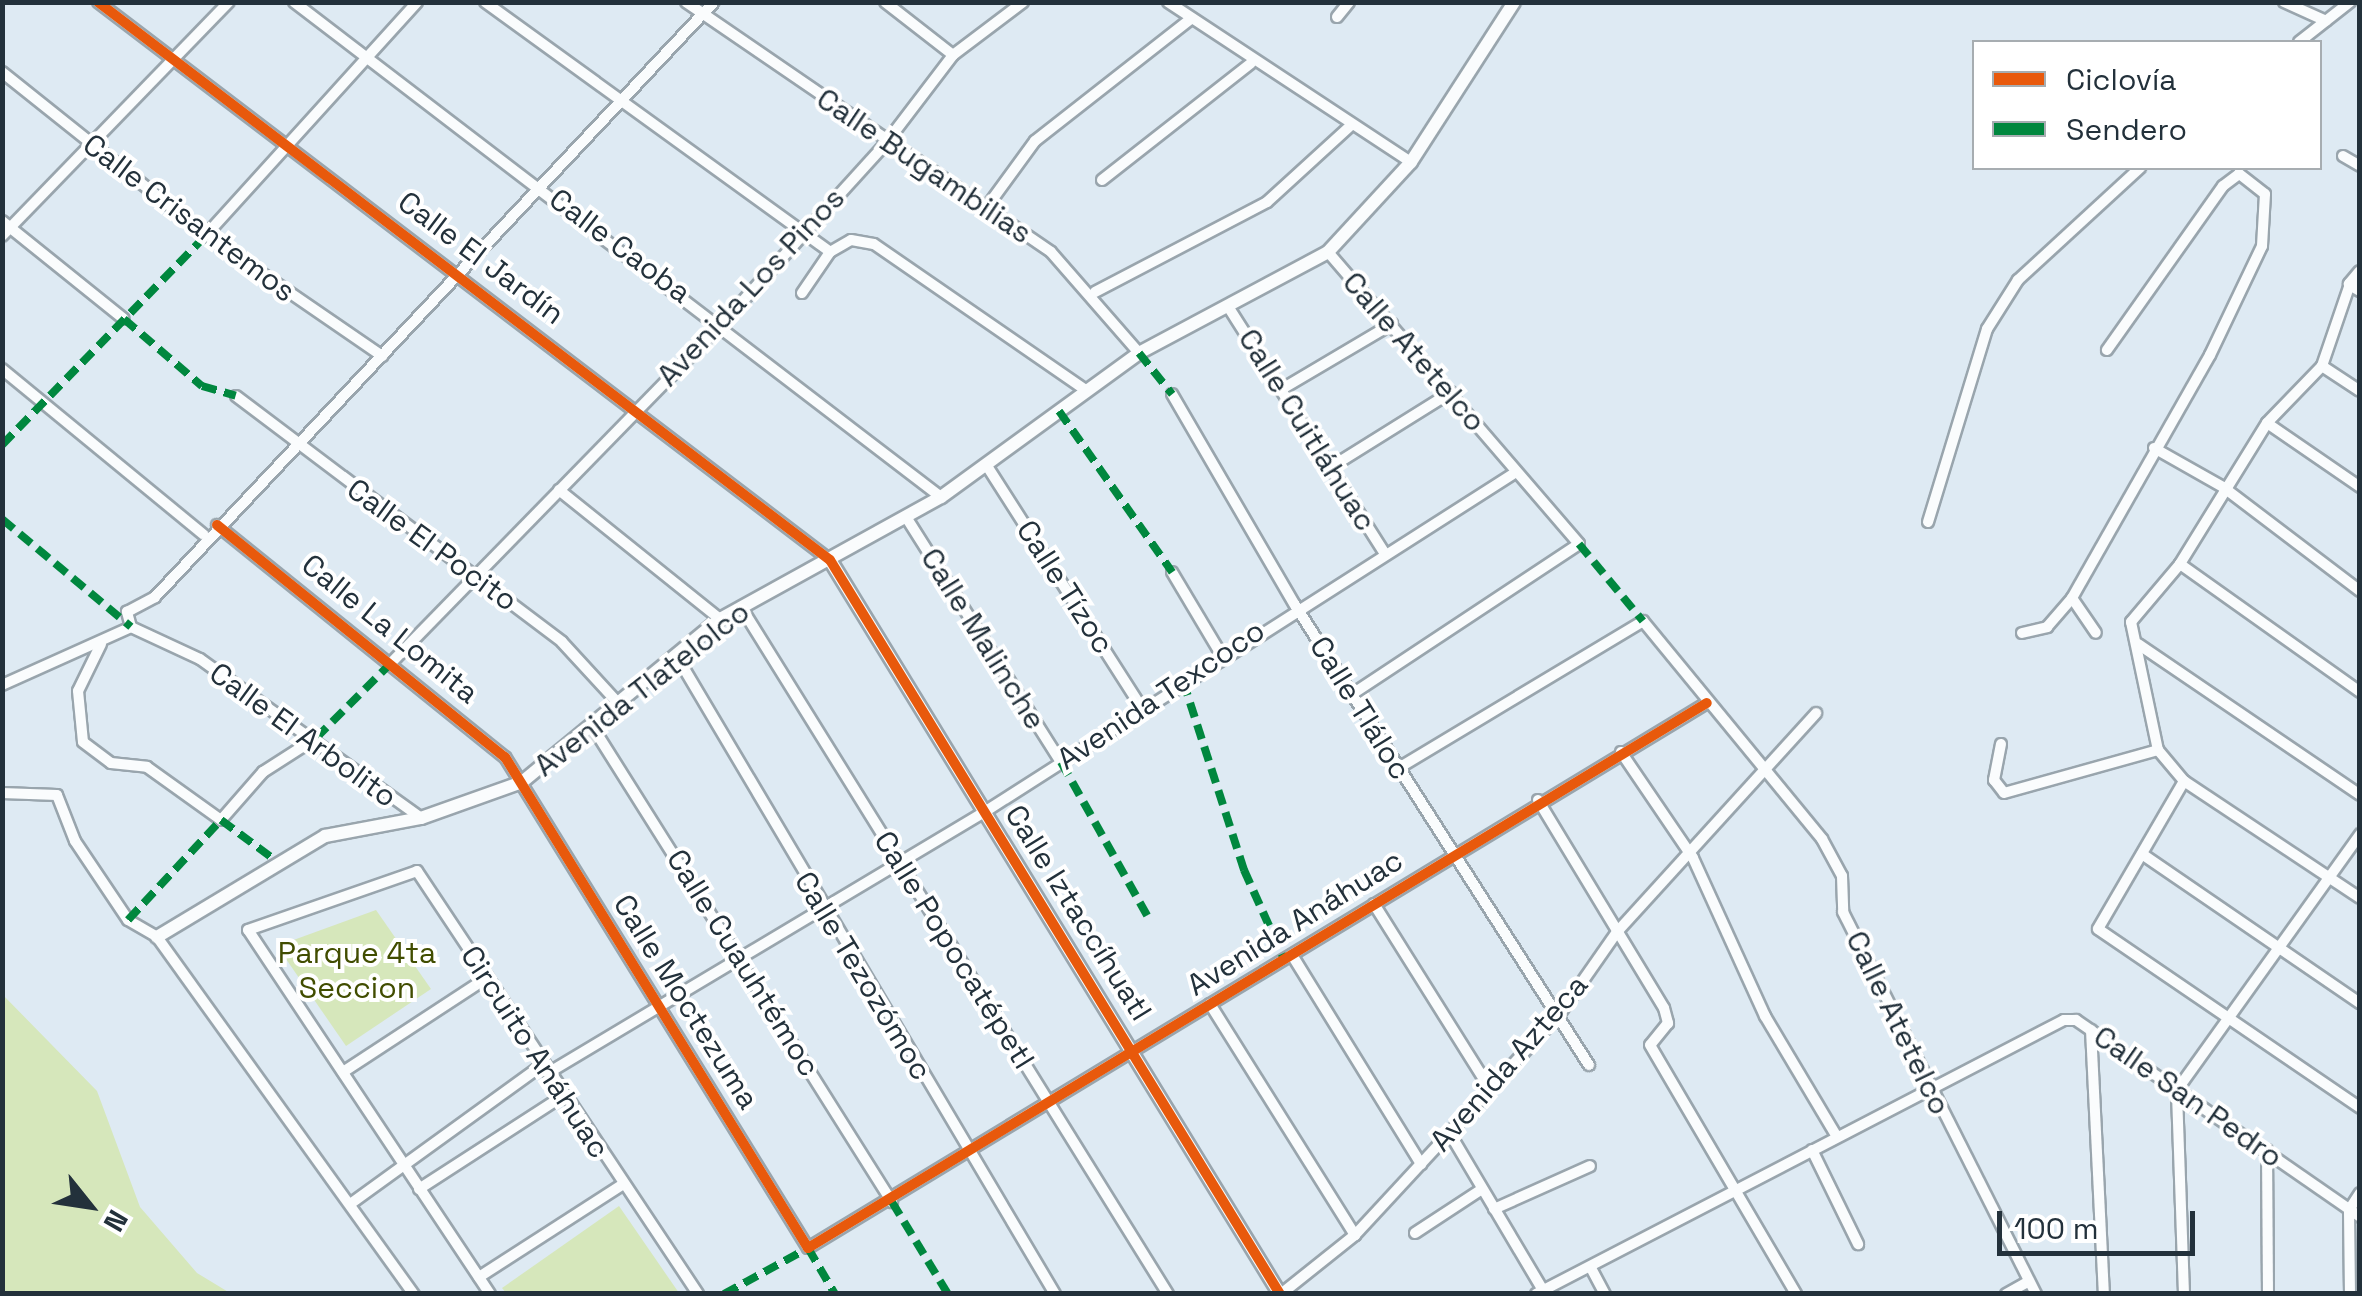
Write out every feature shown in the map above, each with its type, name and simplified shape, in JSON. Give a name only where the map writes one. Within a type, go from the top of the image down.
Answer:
[{"type":"street","name":"Calle El Jardín","points":[[98,2],[637,406],[830,560]]},
{"type":"street","points":[[124,318],[5,229],[94,147],[230,2]]},
{"type":"street","name":"Calle Caoba","points":[[294,2],[364,58],[546,189],[941,497]]},
{"type":"street","points":[[206,234],[284,141],[417,2]]},
{"type":"street","points":[[485,2],[830,252]]},
{"type":"street","name":"Calle Bugambilias","points":[[686,2],[886,143],[989,204],[1095,292],[1139,353]]},
{"type":"street","points":[[2,685],[130,627],[127,612],[156,597],[204,536],[546,189],[714,2]]},
{"type":"street","points":[[886,2],[953,54]]},
{"type":"street","name":"Avenida Los Pinos","points":[[394,660],[637,406],[722,324],[886,143],[953,54],[1023,2]]},
{"type":"street","points":[[1168,2],[1251,63],[1411,162]]},
{"type":"street","points":[[1337,17],[1350,2]]},
{"type":"street","name":"Avenida Tlatelolco","points":[[157,937],[325,836],[421,818],[522,782],[720,619],[941,497],[1139,353],[1230,308],[1328,252],[1411,162],[1514,2]]},
{"type":"street","points":[[2284,2],[2326,21]]},
{"type":"street","points":[[2302,40],[2350,2]]},
{"type":"street","points":[[989,204],[1036,141],[1192,18]]},
{"type":"street","points":[[1102,180],[1251,63]]},
{"type":"street","name":"Calle Crisantemos","points":[[2,72],[206,234],[382,356]]},
{"type":"street","points":[[1095,292],[1267,202],[1349,126]]},
{"type":"street","points":[[2343,156],[2360,166]]},
{"type":"street","points":[[1928,522],[1986,329],[2018,280],[2138,170]]},
{"type":"street","points":[[2022,633],[2047,627],[2072,598],[2262,246],[2265,194],[2240,174],[2223,186],[2107,350]]},
{"type":"street","points":[[802,294],[830,252],[851,240],[874,244],[1087,391]]},
{"type":"street","name":"Calle Atetelco","points":[[1328,252],[1580,544],[1352,694]]},
{"type":"street","points":[[2357,277],[2322,366],[2267,423],[2180,564],[2131,622],[2158,750],[2184,782],[2360,898]]},
{"type":"street","name":"Calle Cuitláhuac","points":[[1230,308],[1384,552]]},
{"type":"street","points":[[1282,389],[1392,324]]},
{"type":"street","points":[[2322,366],[2360,391]]},
{"type":"street","points":[[2,369],[204,536]]},
{"type":"street","points":[[1328,468],[1451,392]]},
{"type":"street","name":"Calle Tláloc","points":[[1172,394],[1295,605],[1397,769],[1457,853],[1589,1064]]},
{"type":"street","name":"Calle El Pocito","points":[[236,396],[562,642],[619,704]]},
{"type":"street","points":[[2267,423],[2360,486]]},
{"type":"street","points":[[2154,448],[2224,487],[2360,591]]},
{"type":"street","name":"Calle Tízoc","points":[[988,466],[1142,708]]},
{"type":"street","name":"Avenida Texcoco","points":[[352,1202],[401,1164],[545,1068],[661,1011],[986,811],[1295,605],[1516,472]]},
{"type":"street","points":[[558,490],[720,619]]},
{"type":"street","name":"Calle Malinche","points":[[906,516],[1061,762]]},
{"type":"street","name":"Calle La Lomita","points":[[216,524],[394,660],[522,782]]},
{"type":"street","name":"Calle Iztaccíhuatl","points":[[830,560],[1280,1294]]},
{"type":"street","points":[[2180,564],[2360,692]]},
{"type":"street","points":[[1172,572],[1222,656]]},
{"type":"street","points":[[2072,598],[2096,632]]},
{"type":"street","name":"Calle Popocatépetl","points":[[741,607],[1168,1294]]},
{"type":"street","name":"Calle Atetelco","points":[[1397,769],[1643,621],[1842,876],[1843,912],[2036,1294]]},
{"type":"street","name":"Calle El Arbolito","points":[[130,627],[180,647],[316,738],[421,818]]},
{"type":"street","points":[[105,640],[78,691],[83,742],[111,763],[146,767],[221,820],[263,772],[316,738]]},
{"type":"street","points":[[2138,644],[2360,795]]},
{"type":"street","name":"Calle Tezozómoc","points":[[676,656],[821,910],[1054,1294]]},
{"type":"street","name":"Avenida Anáhuac","points":[[808,1248],[971,1154],[1538,800],[1708,703]]},
{"type":"street","name":"Avenida Azteca","points":[[1280,1294],[1356,1236],[1559,1015],[1617,932],[1692,858],[1816,713]]},
{"type":"street","name":"Calle Cuauhtémoc","points":[[592,726],[892,1202]]},
{"type":"street","points":[[2001,744],[1994,780],[2004,793],[2158,750]]},
{"type":"street","points":[[1621,752],[1692,858],[1765,1016],[1836,1135]]},
{"type":"street","name":"Calle Moctezuma","points":[[522,782],[808,1248]]},
{"type":"street","points":[[2184,782],[2098,929],[2232,1016],[2360,1108]]},
{"type":"street","points":[[2,793],[57,796],[75,841],[136,928],[157,937],[352,1202],[414,1294]]},
{"type":"street","points":[[1538,800],[1664,1008],[1668,1023],[1650,1045],[1690,1117],[1742,1188],[1796,1294]]},
{"type":"street","points":[[2184,1294],[2178,1090],[2360,834]]},
{"type":"street","points":[[2142,854],[2360,1003]]},
{"type":"street","name":"Circuito Anáhuac","points":[[490,1294],[248,930],[417,872],[698,1294]]},
{"type":"street","points":[[1374,904],[1490,1090]]},
{"type":"street","points":[[1292,956],[1421,1164]]},
{"type":"street","points":[[343,1072],[488,978]]},
{"type":"street","points":[[1210,1004],[1356,1236]]},
{"type":"street","name":"Calle San Pedro","points":[[1932,1092],[2064,1020],[2091,1030],[2354,1214]]},
{"type":"street","points":[[2091,1030],[2104,1294]]},
{"type":"street","points":[[1449,1132],[1541,1292],[1836,1135],[1932,1092]]},
{"type":"street","points":[[420,1189],[563,1096]]},
{"type":"street","points":[[1812,1150],[1858,1244]]},
{"type":"street","points":[[2267,1150],[2268,1294]]},
{"type":"street","points":[[1494,1209],[1590,1166]]},
{"type":"street","points":[[478,1277],[622,1185]]},
{"type":"street","points":[[1415,1233],[1482,1189]]},
{"type":"street","points":[[2350,1294],[2354,1214],[2360,1193]]},
{"type":"street","points":[[1591,1268],[1605,1294]]},
{"type":"street","points":[[2006,1294],[2028,1282]]},
{"type":"green space","name":"Parque 4ta Seccion","points":[[376,910],[431,989],[346,1046],[277,946]]},
{"type":"green space","points":[[2,994],[97,1091],[140,1207],[197,1273],[230,1293],[3,1293]]},
{"type":"green space","points":[[619,1206],[679,1293],[506,1293],[502,1288]]},
{"type":"marked path","points":[[2,445],[206,235]]},
{"type":"marked path","points":[[124,319],[202,386],[236,396]]},
{"type":"marked path","points":[[1139,353],[1172,394]]},
{"type":"marked path","points":[[1059,411],[1172,572]]},
{"type":"marked path","points":[[2,519],[131,627]]},
{"type":"marked path","points":[[1579,544],[1643,621]]},
{"type":"marked path","points":[[316,738],[394,660]]},
{"type":"marked path","points":[[1183,681],[1244,870],[1284,959]]},
{"type":"marked path","points":[[1061,762],[1149,919]]},
{"type":"marked path","points":[[128,920],[221,820],[275,860]]},
{"type":"marked path","points":[[892,1202],[948,1294]]},
{"type":"marked path","points":[[724,1294],[808,1248],[835,1294]]},
{"type":"cycle path","points":[[98,2],[830,560],[1280,1294]]},
{"type":"cycle path","points":[[217,525],[505,757],[808,1248],[1707,703]]}]
